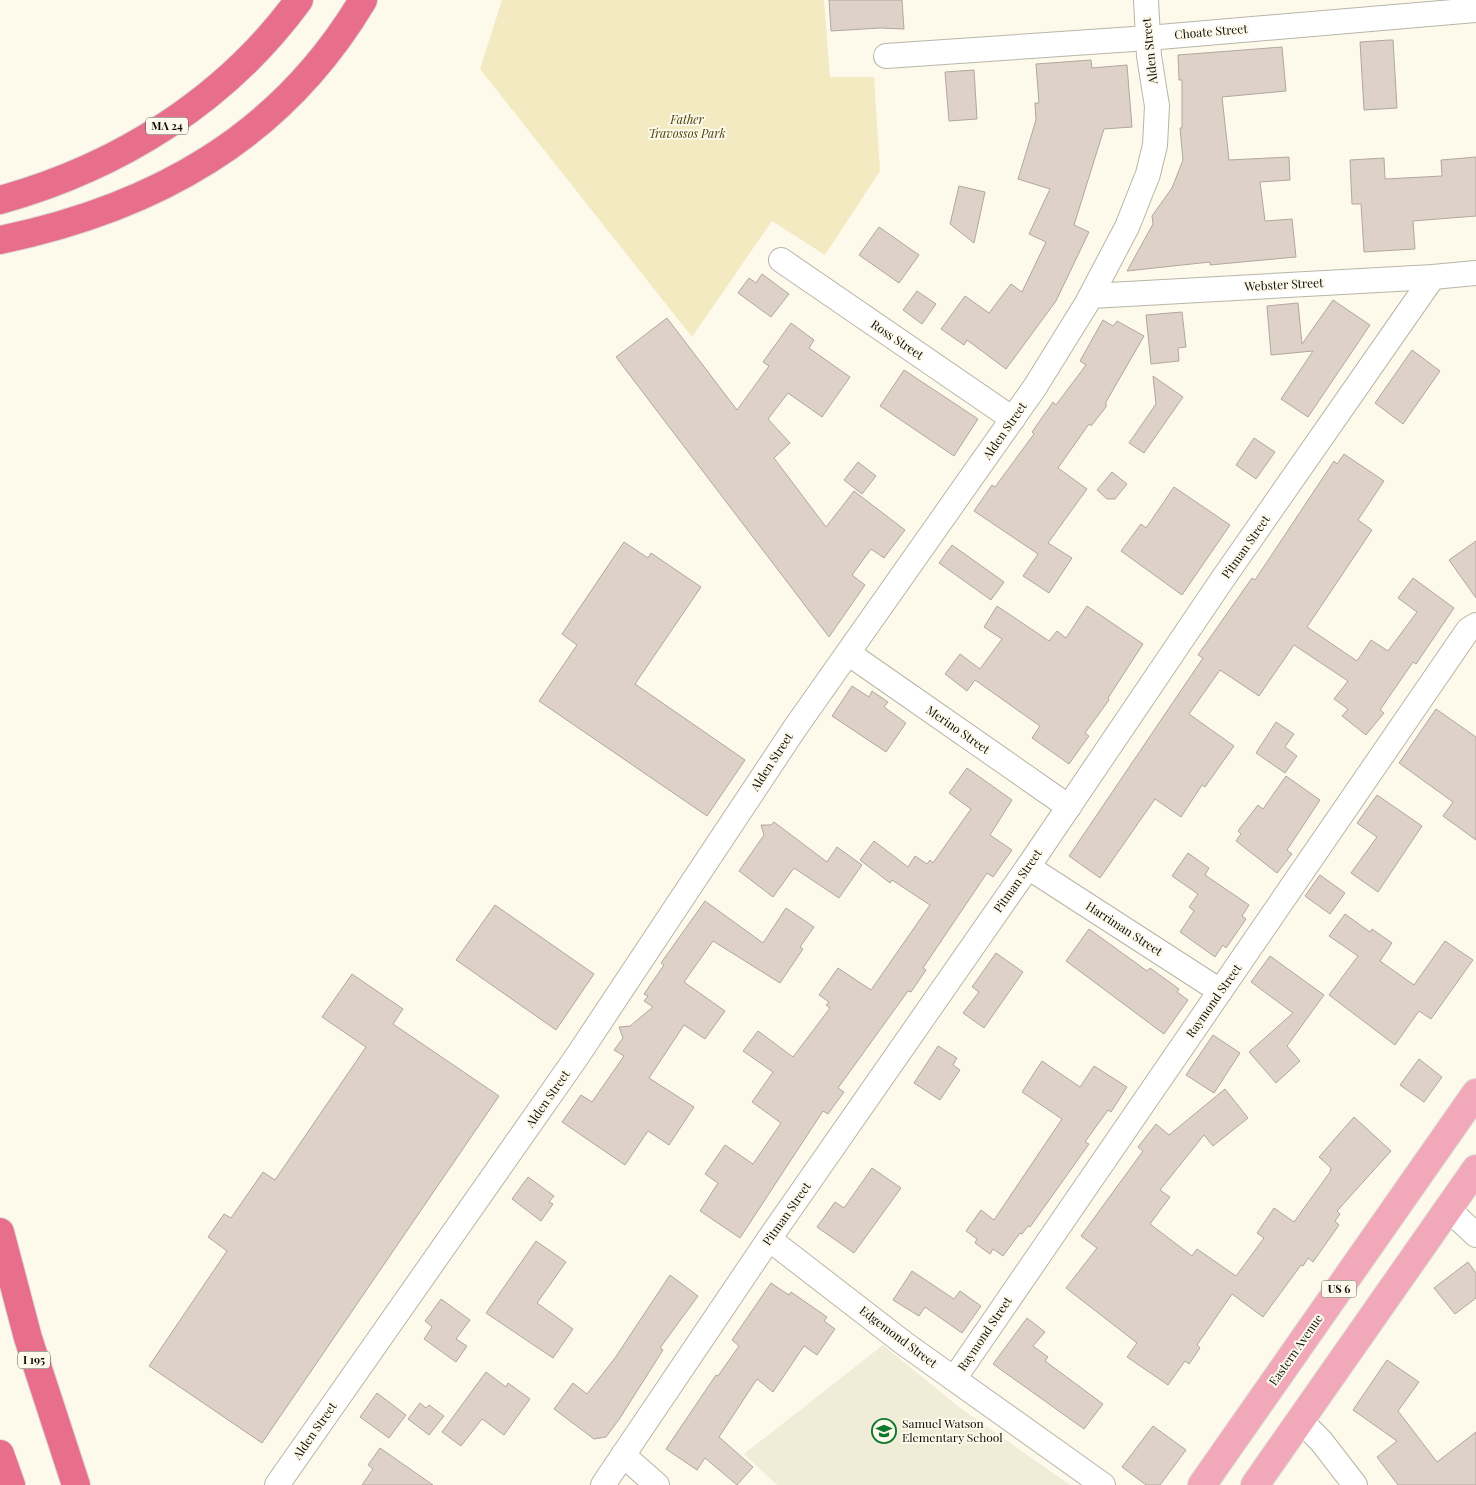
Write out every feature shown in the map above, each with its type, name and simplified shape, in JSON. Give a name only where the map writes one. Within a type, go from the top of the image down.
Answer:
[{"type":"highway","name":"MA 24","points":[[0,200],[59,182],[92,168],[124,152],[178,119],[227,80],[268,39],[299,0]]},
{"type":"highway","points":[[0,240],[37,233],[86,218],[137,198],[183,176],[224,151],[283,103],[317,68],[346,29],[363,0]]},
{"type":"highway","name":"I 195","points":[[0,1232],[28,1338],[76,1485]]},
{"type":"highway","points":[[0,1454],[11,1485]]},
{"type":"main road","name":"Eastern Avenue","points":[[1202,1485],[1476,1092]]},
{"type":"main road","points":[[1254,1485],[1476,1169]]},
{"type":"street","name":"Alden Street","points":[[277,1485],[576,1058],[795,728],[1013,419],[1091,296],[1130,218],[1148,174],[1155,145],[1157,106],[1148,38],[1146,0]]},
{"type":"street","name":"Choate Street","points":[[886,56],[1148,38],[1476,10]]},
{"type":"street","name":"Ross Street","points":[[781,260],[1013,419]]},
{"type":"street","name":"Webster Street","points":[[1091,296],[1476,273]]},
{"type":"street","name":"Pitman Street","points":[[603,1485],[769,1239],[1028,867],[1222,580],[1433,277]]},
{"type":"street","name":"Raymond Street","points":[[954,1379],[1468,630],[1476,625]]},
{"type":"street","name":"Merino Street","points":[[848,653],[1069,807]]},
{"type":"street","name":"Harriman Street","points":[[1028,867],[1220,992]]},
{"type":"street","points":[[1448,1209],[1476,1235]]},
{"type":"street","name":"Edgemond Street","points":[[769,1239],[954,1379],[1102,1485]]},
{"type":"street","points":[[1300,1420],[1321,1441],[1355,1485]]},
{"type":"street","points":[[623,1455],[657,1485]]},
{"type":"shaded area","name":"Samuel Watson Elementary School","points":[[883,1345],[959,1407],[1070,1485],[777,1485],[744,1454]]},
{"type":"green space","name":"Father Travossos Park","points":[[502,0],[824,0],[830,77],[874,77],[880,171],[825,255],[772,221],[692,337],[480,69]]},
{"type":"building","points":[[829,0],[902,0],[904,29],[880,28],[831,31]]},
{"type":"building","points":[[1393,40],[1397,108],[1364,110],[1360,42]]},
{"type":"building","points":[[1282,47],[1286,91],[1222,97],[1229,160],[1289,157],[1290,180],[1260,182],[1265,221],[1292,219],[1296,257],[1210,265],[1210,262],[1127,271],[1153,224],[1152,216],[1172,188],[1183,160],[1180,128],[1182,128],[1182,80],[1179,80],[1178,55]]},
{"type":"building","points":[[1091,60],[1092,68],[1127,65],[1132,127],[1104,129],[1074,225],[1089,232],[1056,301],[1006,369],[967,340],[964,345],[941,329],[965,296],[989,313],[1011,284],[1022,292],[1046,242],[1029,234],[1050,189],[1018,179],[1036,120],[1035,103],[1039,103],[1036,64]]},
{"type":"building","points":[[974,70],[977,119],[949,121],[945,72]]},
{"type":"building","points":[[1476,157],[1476,216],[1413,221],[1415,249],[1364,252],[1361,204],[1352,204],[1350,160],[1384,158],[1385,179],[1442,176],[1441,160]]},
{"type":"building","points":[[959,186],[985,192],[974,243],[950,224]]},
{"type":"building","points":[[879,227],[919,255],[899,283],[859,255]]},
{"type":"building","points":[[762,274],[789,294],[771,317],[738,293],[749,278],[756,283]]},
{"type":"building","points":[[917,291],[936,304],[922,324],[903,310]]},
{"type":"building","points":[[1333,300],[1370,325],[1308,417],[1281,399],[1313,351],[1271,355],[1267,306],[1298,303],[1302,344]]},
{"type":"building","points":[[1182,312],[1186,347],[1178,348],[1179,361],[1151,364],[1146,315]]},
{"type":"building","points":[[667,318],[737,410],[769,366],[763,362],[791,323],[814,340],[809,348],[850,377],[822,417],[788,393],[768,419],[790,443],[774,458],[826,527],[854,491],[905,530],[884,558],[871,549],[852,575],[865,585],[829,637],[616,357]]},
{"type":"building","points":[[1103,320],[1113,326],[1117,321],[1144,336],[1106,402],[1106,407],[1091,426],[1089,424],[1058,468],[1087,489],[1048,543],[1072,558],[1049,593],[1023,576],[1038,554],[974,511],[992,485],[995,487],[1034,434],[1032,432],[1053,402],[1056,405],[1086,365],[1080,361]]},
{"type":"building","points":[[1412,350],[1440,371],[1403,424],[1375,403]]},
{"type":"building","points":[[904,370],[978,419],[954,456],[880,406]]},
{"type":"building","points":[[1153,376],[1183,397],[1144,453],[1129,443],[1156,404]]},
{"type":"building","points":[[1254,438],[1275,452],[1256,479],[1236,465]]},
{"type":"building","points":[[1344,454],[1384,481],[1358,520],[1372,530],[1307,627],[1357,661],[1371,640],[1388,651],[1417,612],[1398,598],[1413,578],[1454,608],[1416,664],[1413,662],[1380,710],[1384,713],[1366,735],[1342,716],[1348,709],[1334,699],[1348,681],[1294,645],[1259,696],[1220,670],[1189,714],[1234,746],[1205,787],[1202,785],[1181,817],[1155,799],[1100,878],[1069,856],[1203,658],[1198,655],[1252,578],[1255,580],[1334,461],[1337,464]]},
{"type":"building","points":[[858,462],[876,476],[862,494],[844,480]]},
{"type":"building","points":[[1112,472],[1127,484],[1115,499],[1107,499],[1097,490]]},
{"type":"building","points":[[1174,487],[1230,525],[1182,595],[1121,551],[1141,524],[1146,528]]},
{"type":"building","points":[[1476,541],[1476,598],[1449,560]]},
{"type":"building","points":[[624,542],[648,558],[651,553],[701,587],[635,684],[745,760],[707,816],[539,701],[577,645],[562,634]]},
{"type":"building","points":[[952,545],[1004,582],[991,600],[939,563]]},
{"type":"building","points":[[997,606],[1049,641],[1057,631],[1066,638],[1087,606],[1143,644],[1108,698],[1109,700],[1085,733],[1089,736],[1069,764],[1032,738],[1040,726],[975,680],[967,691],[945,674],[960,654],[980,669],[1002,639],[984,627]]},
{"type":"building","points":[[852,686],[869,697],[872,691],[888,702],[884,707],[906,723],[886,752],[832,716]]},
{"type":"building","points":[[1436,709],[1476,737],[1476,840],[1443,816],[1453,802],[1399,763]]},
{"type":"building","points":[[1276,722],[1294,734],[1285,747],[1297,756],[1285,773],[1256,753]]},
{"type":"building","points":[[967,768],[1012,800],[990,835],[1012,850],[993,877],[987,873],[923,968],[926,970],[911,992],[908,991],[838,1088],[844,1092],[828,1114],[823,1111],[740,1238],[700,1211],[718,1183],[705,1174],[725,1145],[753,1164],[781,1123],[752,1102],[773,1072],[743,1051],[758,1031],[793,1057],[830,1008],[826,1005],[829,1002],[819,995],[838,968],[871,990],[930,905],[892,880],[890,883],[860,860],[874,841],[908,867],[915,856],[927,864],[930,860],[933,863],[971,809],[949,793]]},
{"type":"building","points":[[1286,776],[1320,800],[1287,850],[1292,854],[1277,873],[1236,841],[1241,834],[1238,831],[1258,805],[1263,809]]},
{"type":"building","points":[[1377,795],[1422,826],[1378,892],[1351,873],[1377,837],[1357,823]]},
{"type":"building","points":[[774,822],[827,862],[837,847],[862,865],[839,898],[794,868],[773,897],[739,871],[764,835],[761,825],[771,825]]},
{"type":"building","points":[[1188,853],[1209,868],[1205,875],[1249,905],[1242,916],[1246,919],[1226,948],[1223,945],[1215,957],[1180,932],[1194,911],[1189,907],[1198,894],[1172,876]]},
{"type":"building","points":[[1320,875],[1345,893],[1330,914],[1305,896]]},
{"type":"building","points":[[705,901],[763,943],[786,908],[814,927],[800,947],[803,949],[780,983],[713,941],[684,982],[725,1011],[705,1039],[684,1025],[649,1078],[694,1107],[669,1145],[648,1131],[625,1165],[562,1122],[581,1095],[592,1102],[624,1056],[614,1050],[623,1038],[619,1027],[630,1026],[653,1007],[644,1001],[648,996],[644,994],[664,965],[661,963]]},
{"type":"building","points":[[495,905],[594,974],[556,1030],[456,960]]},
{"type":"building","points":[[1345,914],[1370,932],[1372,929],[1392,943],[1380,961],[1414,985],[1445,941],[1473,960],[1431,1019],[1419,1011],[1395,1045],[1329,995],[1358,956],[1329,936]]},
{"type":"building","points":[[1089,929],[1147,971],[1150,968],[1179,989],[1177,992],[1188,1000],[1164,1034],[1066,961]]},
{"type":"building","points":[[996,953],[1023,972],[984,1028],[963,1013],[979,992],[972,987]]},
{"type":"building","points":[[1270,956],[1324,995],[1287,1046],[1300,1061],[1276,1083],[1249,1052],[1293,1013],[1251,982]]},
{"type":"building","points":[[352,974],[403,1009],[393,1024],[499,1096],[262,1443],[149,1366],[227,1251],[208,1237],[224,1214],[231,1218],[263,1172],[275,1180],[366,1047],[322,1017]]},
{"type":"building","points":[[1213,1035],[1240,1053],[1214,1093],[1186,1075]]},
{"type":"building","points":[[938,1046],[957,1058],[953,1065],[960,1070],[940,1100],[914,1083]]},
{"type":"building","points":[[1419,1059],[1442,1077],[1424,1102],[1400,1085]]},
{"type":"building","points":[[1042,1061],[1080,1087],[1094,1066],[1127,1087],[1111,1112],[1108,1110],[1085,1142],[1089,1144],[1030,1227],[1028,1226],[1022,1234],[1020,1233],[1003,1256],[993,1249],[990,1254],[975,1243],[977,1239],[966,1231],[981,1210],[994,1220],[1062,1119],[1022,1092]]},
{"type":"building","points":[[1225,1089],[1248,1118],[1213,1146],[1204,1135],[1160,1190],[1170,1197],[1150,1224],[1192,1256],[1197,1249],[1236,1276],[1264,1238],[1257,1233],[1274,1208],[1294,1222],[1330,1172],[1331,1168],[1319,1157],[1354,1117],[1391,1151],[1337,1211],[1340,1214],[1335,1221],[1339,1225],[1313,1262],[1308,1258],[1303,1266],[1301,1265],[1263,1317],[1232,1294],[1197,1345],[1200,1348],[1189,1364],[1185,1361],[1168,1385],[1127,1357],[1137,1343],[1066,1288],[1097,1248],[1081,1236],[1143,1151],[1138,1147],[1156,1124],[1169,1135]]},
{"type":"building","points":[[872,1168],[901,1188],[854,1253],[817,1227],[835,1202],[844,1208]]},
{"type":"building","points":[[528,1177],[554,1196],[549,1202],[553,1204],[541,1221],[512,1199]]},
{"type":"building","points":[[536,1241],[566,1262],[537,1303],[573,1329],[553,1358],[486,1313]]},
{"type":"building","points":[[1468,1262],[1476,1273],[1476,1298],[1455,1314],[1434,1288]]},
{"type":"building","points":[[912,1271],[954,1299],[960,1291],[981,1306],[962,1333],[925,1307],[919,1316],[893,1300]]},
{"type":"building","points":[[670,1275],[698,1296],[660,1348],[663,1350],[620,1418],[606,1437],[594,1439],[554,1409],[573,1383],[587,1394],[615,1358]]},
{"type":"building","points":[[771,1283],[789,1295],[791,1292],[827,1317],[824,1321],[835,1329],[817,1355],[804,1346],[773,1392],[757,1379],[719,1437],[753,1467],[737,1485],[705,1458],[697,1470],[666,1449],[716,1375],[718,1376],[739,1346],[732,1340]]},
{"type":"building","points":[[441,1299],[470,1320],[456,1339],[467,1346],[456,1362],[424,1339],[432,1327],[425,1321]]},
{"type":"building","points":[[1027,1318],[1045,1332],[1033,1346],[1048,1357],[1045,1361],[1103,1404],[1084,1429],[993,1364]]},
{"type":"building","points":[[1387,1360],[1419,1382],[1398,1411],[1437,1462],[1476,1432],[1476,1485],[1398,1485],[1377,1457],[1397,1441],[1353,1410]]},
{"type":"building","points":[[486,1372],[506,1387],[508,1383],[530,1399],[504,1435],[482,1419],[461,1446],[442,1432]]},
{"type":"building","points":[[377,1393],[406,1415],[389,1438],[360,1417]]},
{"type":"building","points":[[420,1403],[426,1408],[429,1405],[444,1416],[429,1435],[408,1419]]},
{"type":"building","points":[[1153,1426],[1186,1450],[1160,1485],[1146,1485],[1122,1467]]},
{"type":"building","points":[[380,1448],[433,1485],[362,1485],[373,1469],[368,1465]]},
{"type":"place","name":"Samuel Watson Elementary School","points":[[884,1431]]}]
